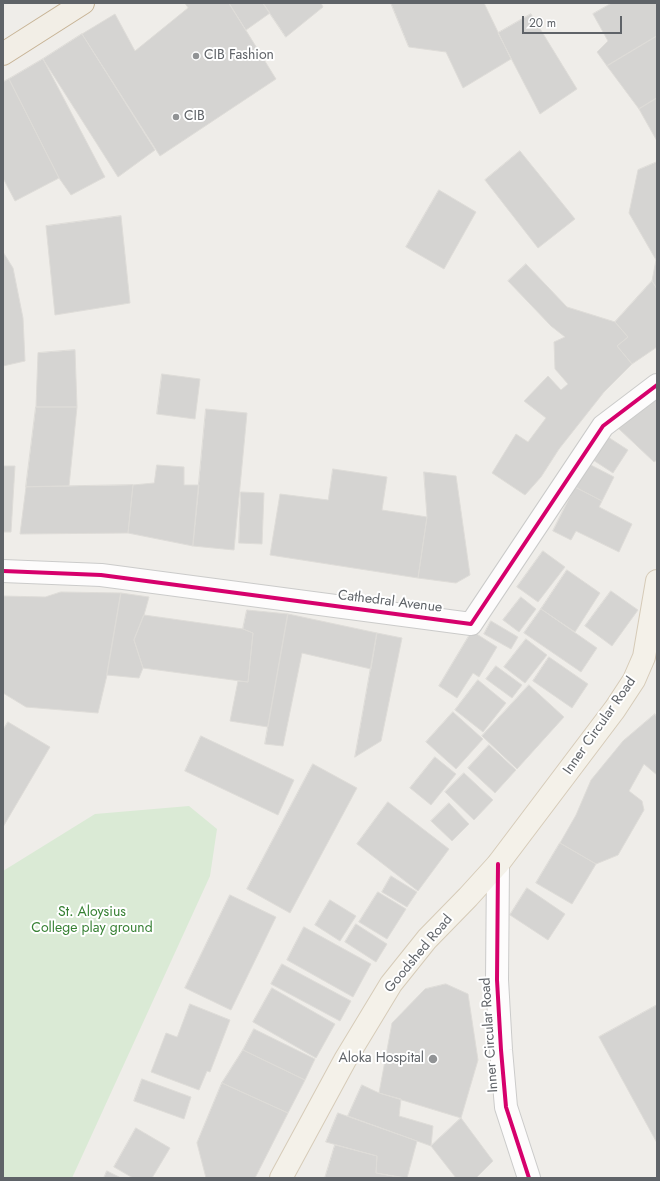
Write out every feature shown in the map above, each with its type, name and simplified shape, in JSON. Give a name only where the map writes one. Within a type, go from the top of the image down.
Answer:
[{"type":"highway","points":[[3,54],[83,3]]},
{"type":"main road","points":[[650,656],[657,581]]},
{"type":"main road","name":"Inner Circular Road","points":[[498,864],[615,709],[650,656]]},
{"type":"main road","name":"Goodshed Road","points":[[281,1178],[345,1060],[391,984],[427,939],[498,864]]},
{"type":"street","name":"Cathedral Avenue","points":[[3,571],[101,575],[471,624],[603,426],[657,385]]},
{"type":"street","name":"Inner Circular Road","points":[[498,864],[497,980],[506,1108],[528,1178]]},
{"type":"green space","name":"St. Aloysius College play ground","points":[[189,806],[217,829],[210,876],[72,1178],[3,1178],[3,871],[95,814]]},
{"type":"building","name":"CIB","points":[[185,3],[229,3],[276,79],[160,156],[82,34],[115,14],[135,51],[188,8]]},
{"type":"building","points":[[229,3],[263,3],[270,13],[246,30]]},
{"type":"building","points":[[263,3],[321,3],[323,7],[286,37]]},
{"type":"building","points":[[391,3],[484,3],[511,59],[463,88],[446,52],[409,47]]},
{"type":"building","points":[[612,3],[657,3],[657,36],[607,66],[597,52],[608,41],[593,14]]},
{"type":"building","points":[[531,14],[577,89],[540,114],[498,33]]},
{"type":"building","points":[[82,34],[155,150],[118,177],[43,59]]},
{"type":"building","points":[[657,36],[657,98],[639,109],[607,66]]},
{"type":"building","points":[[43,59],[105,177],[71,195],[59,178],[9,79]]},
{"type":"building","points":[[9,79],[59,178],[15,201],[3,178],[3,82]]},
{"type":"building","points":[[657,98],[657,141],[639,109]]},
{"type":"building","points":[[520,151],[575,219],[538,248],[485,180]]},
{"type":"building","points":[[657,162],[656,260],[629,213],[638,170]]},
{"type":"building","points":[[439,190],[476,212],[444,269],[406,247]]},
{"type":"building","points":[[121,216],[130,303],[55,315],[46,226]]},
{"type":"building","points":[[3,252],[13,268],[23,318],[25,361],[3,366]]},
{"type":"building","points":[[657,259],[657,289],[652,281]]},
{"type":"building","points":[[526,264],[567,307],[615,322],[628,337],[617,346],[632,364],[604,392],[559,449],[541,477],[525,495],[492,473],[516,434],[528,442],[546,418],[524,401],[548,376],[561,390],[568,384],[555,369],[554,342],[565,337],[551,326],[508,281]]},
{"type":"building","points":[[652,281],[657,289],[657,347],[632,364],[617,346],[628,337],[615,322]]},
{"type":"building","points":[[75,350],[77,407],[36,407],[38,353]]},
{"type":"building","points":[[162,374],[200,379],[195,419],[157,414]]},
{"type":"building","points":[[657,400],[657,460],[654,462],[618,428],[649,403]]},
{"type":"building","points":[[36,407],[77,407],[69,486],[26,487]]},
{"type":"building","points":[[206,409],[247,413],[234,550],[193,546]]},
{"type":"building","points":[[608,437],[628,450],[613,473],[593,460]]},
{"type":"building","points":[[587,463],[614,477],[602,501],[575,487]]},
{"type":"building","points":[[157,465],[184,467],[184,485],[199,485],[193,546],[128,533],[133,485],[154,483]]},
{"type":"building","points":[[3,466],[15,466],[11,532],[3,532]]},
{"type":"building","points":[[333,469],[387,477],[382,510],[427,517],[418,578],[270,555],[280,494],[328,500]]},
{"type":"building","points":[[424,472],[456,476],[470,575],[456,583],[418,578],[427,517]]},
{"type":"building","points":[[133,485],[128,533],[20,534],[26,487]]},
{"type":"building","points":[[575,487],[602,501],[599,507],[632,524],[619,552],[576,531],[571,540],[553,531]]},
{"type":"building","points":[[241,492],[264,493],[262,544],[239,543]]},
{"type":"building","points":[[543,551],[565,567],[538,602],[517,587]]},
{"type":"building","points":[[567,570],[600,593],[575,632],[541,609]]},
{"type":"building","points":[[611,591],[638,610],[612,646],[585,626]]},
{"type":"building","points":[[61,592],[121,593],[107,675],[98,713],[26,707],[3,693],[3,596],[45,597]]},
{"type":"building","points":[[121,593],[149,597],[144,615],[134,640],[143,668],[139,678],[107,675]]},
{"type":"building","points":[[521,597],[536,609],[519,632],[503,620]]},
{"type":"building","points":[[541,609],[597,648],[581,672],[524,633]]},
{"type":"building","points":[[247,610],[288,614],[268,727],[230,721],[238,681],[248,682],[253,633],[243,629]]},
{"type":"building","points":[[288,614],[377,633],[371,669],[302,653],[283,746],[265,744]]},
{"type":"building","points":[[144,615],[243,629],[253,633],[248,682],[143,668],[134,640]]},
{"type":"building","points":[[491,621],[518,637],[511,649],[484,634]]},
{"type":"building","points":[[472,631],[497,647],[479,677],[473,673],[457,698],[439,686]]},
{"type":"building","points":[[377,633],[402,638],[381,741],[355,757]]},
{"type":"building","points":[[526,639],[547,655],[525,683],[504,667]]},
{"type":"building","points":[[549,657],[588,684],[572,708],[533,681]]},
{"type":"building","points":[[496,666],[522,685],[512,698],[486,679]]},
{"type":"building","points":[[478,680],[506,703],[483,732],[455,710]]},
{"type":"building","points":[[529,685],[564,717],[517,769],[482,736]]},
{"type":"building","points":[[453,712],[483,739],[456,769],[426,742]]},
{"type":"building","points":[[655,714],[657,718],[657,775],[644,764],[629,791],[642,801],[644,810],[618,855],[596,864],[560,843],[576,815],[591,780],[623,741]]},
{"type":"building","points":[[8,722],[50,747],[3,827],[3,730]]},
{"type":"building","points":[[201,736],[294,780],[278,815],[185,771]]},
{"type":"building","points":[[489,745],[516,770],[495,793],[468,768]]},
{"type":"building","points":[[435,757],[456,774],[431,805],[410,788]]},
{"type":"building","points":[[313,764],[357,788],[290,913],[247,889]]},
{"type":"building","points":[[464,773],[493,800],[474,820],[445,792]]},
{"type":"building","points":[[388,802],[449,849],[418,891],[357,844]]},
{"type":"building","points":[[449,803],[469,824],[452,841],[431,821]]},
{"type":"building","points":[[560,843],[596,864],[572,904],[536,883]]},
{"type":"building","points":[[391,876],[417,892],[407,907],[382,892]]},
{"type":"building","points":[[527,888],[565,914],[548,940],[510,915]]},
{"type":"building","points":[[378,892],[406,909],[387,939],[359,922]]},
{"type":"building","points":[[230,895],[276,917],[231,1010],[185,988]]},
{"type":"building","points":[[330,900],[356,916],[340,941],[315,925]]},
{"type":"building","points":[[356,924],[387,944],[376,962],[345,942]]},
{"type":"building","points":[[304,927],[371,964],[353,997],[287,960]]},
{"type":"building","points":[[282,964],[351,1001],[340,1021],[271,984]]},
{"type":"building","points":[[446,984],[468,994],[478,1060],[461,1118],[379,1093],[392,1023],[425,989]]},
{"type":"building","points":[[272,988],[335,1024],[316,1058],[253,1022]]},
{"type":"building","points":[[190,1004],[230,1020],[210,1072],[207,1071],[199,1090],[151,1072],[166,1033],[177,1037]]},
{"type":"building","points":[[657,1005],[657,1143],[599,1037]]},
{"type":"building","points":[[254,1029],[315,1059],[305,1080],[243,1050]]},
{"type":"building","points":[[243,1050],[305,1080],[288,1113],[222,1083]]},
{"type":"building","points":[[142,1079],[191,1097],[184,1119],[134,1101]]},
{"type":"building","points":[[222,1083],[288,1113],[255,1178],[206,1178],[197,1143]]},
{"type":"building","points":[[362,1085],[379,1093],[401,1099],[399,1116],[433,1126],[431,1146],[348,1116]]},
{"type":"building","points":[[338,1113],[417,1141],[407,1178],[376,1173],[377,1156],[326,1142]]},
{"type":"building","points":[[461,1118],[493,1161],[476,1178],[456,1178],[431,1146]]},
{"type":"building","points":[[136,1128],[170,1148],[152,1178],[133,1178],[114,1167]]},
{"type":"building","points":[[335,1145],[377,1156],[376,1173],[402,1178],[325,1178]]},
{"type":"building","points":[[107,1171],[121,1178],[104,1178]]},
{"type":"cycle path","points":[[3,571],[101,575],[471,624],[603,426],[657,385]]},
{"type":"cycle path","points":[[498,864],[497,980],[506,1107],[529,1178]]},
{"type":"place","name":"CIB Fashion","points":[[196,56]]},
{"type":"place","name":"CIB","points":[[176,117]]},
{"type":"place","name":"Aloka Hospital","points":[[433,1059]]}]
